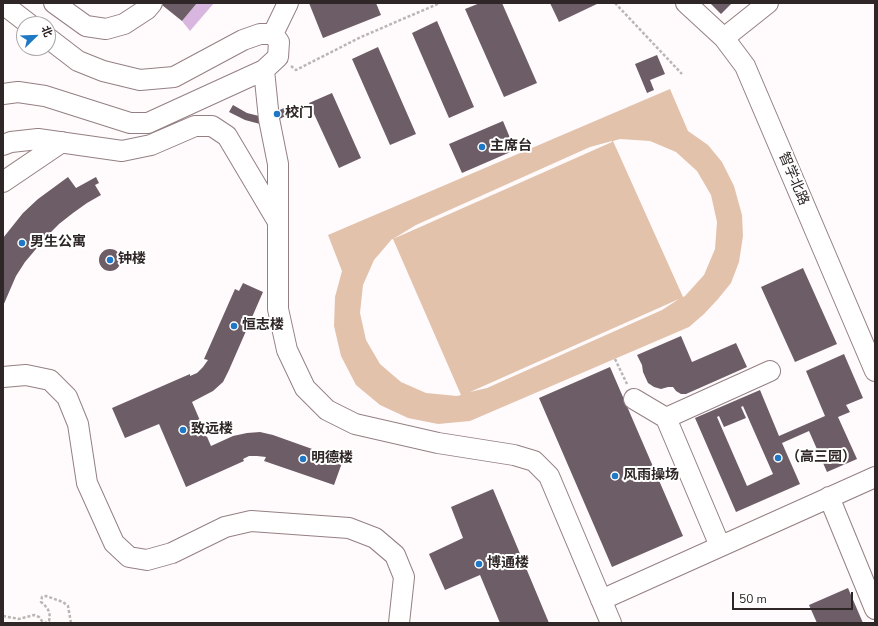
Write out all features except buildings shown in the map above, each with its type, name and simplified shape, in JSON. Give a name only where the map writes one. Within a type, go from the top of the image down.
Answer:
[{"type":"street","points":[[54,3],[86,26],[106,29],[124,24],[147,9],[152,3]]},
{"type":"street","points":[[272,34],[288,3]]},
{"type":"street","name":"智学北路","points":[[686,3],[724,38],[745,66],[875,371]]},
{"type":"street","points":[[724,38],[768,3]]},
{"type":"street","points":[[3,4],[19,16]]},
{"type":"street","points":[[56,44],[78,61],[103,72],[140,80],[174,77],[243,40],[260,34],[272,34],[279,42],[271,63],[270,119],[278,164],[278,309],[287,350],[305,388],[327,410],[355,424],[438,443],[514,455],[534,462],[549,476],[611,623]]},
{"type":"street","points":[[3,94],[18,92],[45,96],[130,123],[148,123],[271,63]]},
{"type":"street","points":[[3,145],[11,142],[38,139],[122,151],[151,145],[195,126],[212,126],[227,136],[278,222]]},
{"type":"street","points":[[3,182],[62,142]]},
{"type":"street","points":[[666,418],[770,371]]},
{"type":"street","points":[[3,377],[26,375],[50,380],[67,397],[78,424],[88,483],[114,543],[129,557],[147,560],[172,553],[225,527],[251,521],[349,528],[375,538],[395,555],[404,577],[399,623]]},
{"type":"street","points":[[634,398],[666,418],[720,546]]},
{"type":"street","points":[[601,600],[875,477]]},
{"type":"street","points":[[829,497],[875,609]]},
{"type":"path","points":[[271,63],[296,70],[361,37],[440,3]]},
{"type":"path","points":[[615,3],[682,74]]},
{"type":"path","points":[[615,359],[634,398]]},
{"type":"path","points":[[3,616],[19,619],[34,616],[39,617],[46,623],[49,621],[50,615],[47,607],[41,602],[42,597],[46,596],[63,602],[68,606],[71,623]]},
{"type":"shaded area","points":[[197,3],[214,3],[190,31],[182,21]]},
{"type":"shaded area","points":[[670,89],[688,131],[708,145],[722,162],[734,186],[742,215],[743,236],[739,262],[731,283],[704,314],[689,327],[470,421],[438,424],[408,418],[380,405],[356,385],[341,356],[334,326],[335,297],[342,271],[328,235]],"holes":[[[620,139],[650,141],[676,152],[697,171],[711,195],[717,222],[715,249],[704,275],[683,297],[613,141]],[[612,141],[393,239],[416,225],[590,147]],[[392,239],[461,395],[457,396],[426,393],[401,382],[380,364],[366,340],[360,313],[363,285],[374,260]],[[679,299],[662,310],[487,388],[470,392]]]},
{"type":"place","name":"校门","points":[[277,114]]},
{"type":"place","name":"主席台","points":[[482,147]]},
{"type":"place","name":"男生公寓","points":[[22,243]]},
{"type":"place","name":"钟楼","points":[[110,260]]},
{"type":"place","name":"恒志楼","points":[[234,326]]},
{"type":"place","name":"致远楼","points":[[183,430]]},
{"type":"place","name":"（高三园）","points":[[778,458]]},
{"type":"place","name":"明德楼","points":[[303,459]]},
{"type":"place","name":"风雨操场","points":[[615,476]]},
{"type":"place","name":"博通楼","points":[[479,564]]}]
